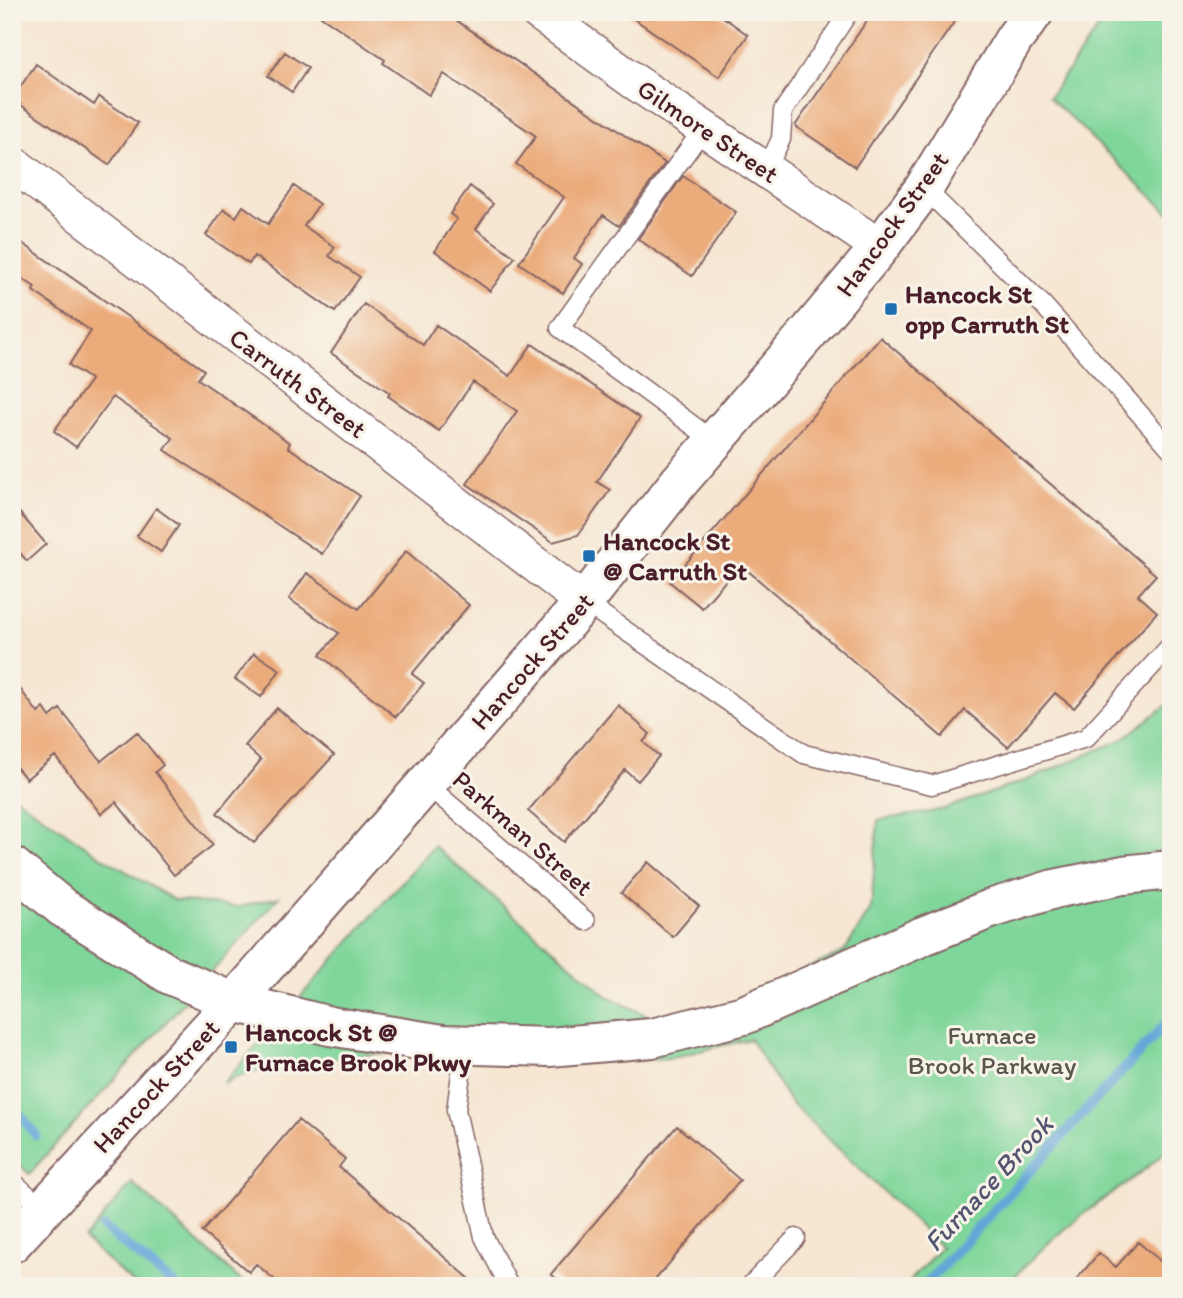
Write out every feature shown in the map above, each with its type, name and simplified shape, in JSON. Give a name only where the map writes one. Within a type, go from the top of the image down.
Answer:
[{"type":"main road","name":"Hancock Street","points":[[12,1243],[234,1002],[426,784],[584,602],[678,482],[880,247],[924,188],[1014,39],[1034,12]]},
{"type":"main road","points":[[12,866],[63,908],[170,975],[234,1002],[330,1026],[443,1044],[549,1047],[652,1038],[744,1015],[990,909],[1054,889],[1123,875],[1171,870]]},
{"type":"street","name":"Gilmore Street","points":[[538,12],[880,247]]},
{"type":"street","name":"Carruth Street","points":[[12,163],[584,602]]},
{"type":"lane","points":[[766,170],[782,139],[783,111],[849,12]]},
{"type":"lane","points":[[704,128],[560,328],[714,441]]},
{"type":"lane","points":[[924,188],[1044,306],[1171,449]]},
{"type":"lane","points":[[584,602],[804,754],[932,785],[1086,738],[1171,645]]},
{"type":"lane","name":"Parkman Street","points":[[426,784],[586,921]]},
{"type":"lane","points":[[465,1045],[456,1110],[484,1237],[509,1286]]},
{"type":"lane","points":[[12,1181],[43,1209]]},
{"type":"lane","points":[[750,1286],[796,1238]]},
{"type":"green space","points":[[1110,12],[1171,12],[1171,215],[1049,97]]},
{"type":"green space","name":"Furnace Brook Parkway","points":[[1171,702],[1171,1147],[1061,1232],[1006,1286],[905,1286],[941,1247],[791,1103],[750,1039],[670,1058],[587,1062],[458,1053],[376,1054],[316,1059],[258,1071],[223,1084],[434,846],[607,996],[662,1023],[714,1011],[844,952],[871,909],[878,820],[941,810],[1030,779],[1121,740]]},
{"type":"green space","points":[[12,795],[97,854],[174,900],[238,907],[279,897],[29,1174],[12,1156]]},
{"type":"green space","points":[[132,1183],[247,1286],[136,1286],[84,1239]]},
{"type":"building","points":[[315,12],[444,12],[665,163],[619,226],[603,215],[574,258],[582,264],[563,293],[519,263],[564,197],[516,164],[536,136],[444,74],[429,95],[383,63],[385,60]]},
{"type":"building","points":[[624,12],[716,12],[748,35],[719,77]]},
{"type":"building","points":[[873,12],[961,12],[855,167],[795,126]]},
{"type":"building","points":[[285,52],[308,68],[292,92],[268,76]]},
{"type":"building","points":[[36,64],[94,105],[99,97],[138,123],[109,165],[12,99]]},
{"type":"building","points":[[683,176],[736,212],[692,276],[638,239]]},
{"type":"building","points":[[294,186],[319,204],[304,226],[335,247],[329,256],[360,277],[335,312],[254,256],[249,264],[206,235],[224,209],[236,217],[243,206],[268,224]]},
{"type":"building","points":[[470,186],[493,204],[476,229],[515,257],[490,291],[435,251],[457,219],[450,214]]},
{"type":"building","points":[[12,236],[204,370],[198,379],[290,443],[288,447],[360,496],[322,554],[165,450],[173,438],[113,397],[76,447],[54,431],[91,380],[69,365],[91,331],[33,291],[35,287],[12,272]]},
{"type":"building","points":[[364,304],[423,345],[436,325],[510,376],[532,344],[640,418],[597,482],[610,490],[578,535],[553,542],[467,484],[517,411],[473,382],[439,431],[388,396],[390,393],[331,353]]},
{"type":"building","points":[[880,337],[1156,575],[1138,595],[1157,612],[1074,708],[1055,693],[1008,747],[965,710],[942,737],[740,564],[702,608],[670,582]]},
{"type":"building","points":[[12,504],[46,544],[27,561],[12,544]]},
{"type":"building","points":[[156,508],[179,525],[161,552],[137,536]]},
{"type":"building","points":[[406,551],[469,605],[412,674],[424,683],[396,717],[320,655],[339,633],[289,599],[307,573],[359,609]]},
{"type":"building","points":[[254,653],[280,670],[261,697],[235,679]]},
{"type":"building","points":[[12,678],[38,713],[44,708],[50,717],[60,709],[101,761],[137,732],[163,765],[155,772],[213,845],[174,875],[116,802],[101,814],[55,756],[26,779],[12,762]]},
{"type":"building","points":[[618,705],[650,734],[643,742],[659,756],[638,781],[625,770],[564,842],[528,811]]},
{"type":"building","points":[[277,708],[334,755],[254,843],[217,813],[261,760],[245,746]]},
{"type":"building","points":[[648,862],[699,906],[673,937],[621,893]]},
{"type":"building","points":[[298,1120],[345,1159],[339,1167],[478,1286],[282,1286],[256,1264],[249,1272],[202,1232]]},
{"type":"building","points":[[677,1126],[740,1180],[650,1286],[564,1286],[551,1274]]},
{"type":"building","points":[[1138,1242],[1171,1270],[1171,1286],[1071,1286],[1099,1253],[1116,1267]]},
{"type":"waterway","name":"Furnace Brook","points":[[924,1286],[1171,1018]]},
{"type":"waterway","name":"Furnace Brook","points":[[12,1105],[36,1135]]},
{"type":"waterway","name":"Furnace Brook","points":[[103,1227],[176,1286]]},
{"type":"place","name":"Hancock St opp Carruth St","points":[[891,309]]},
{"type":"place","name":"Hancock St @ Carruth St","points":[[589,556]]},
{"type":"place","name":"Hancock St @ Furnace Brook Pkwy","points":[[231,1047]]}]
